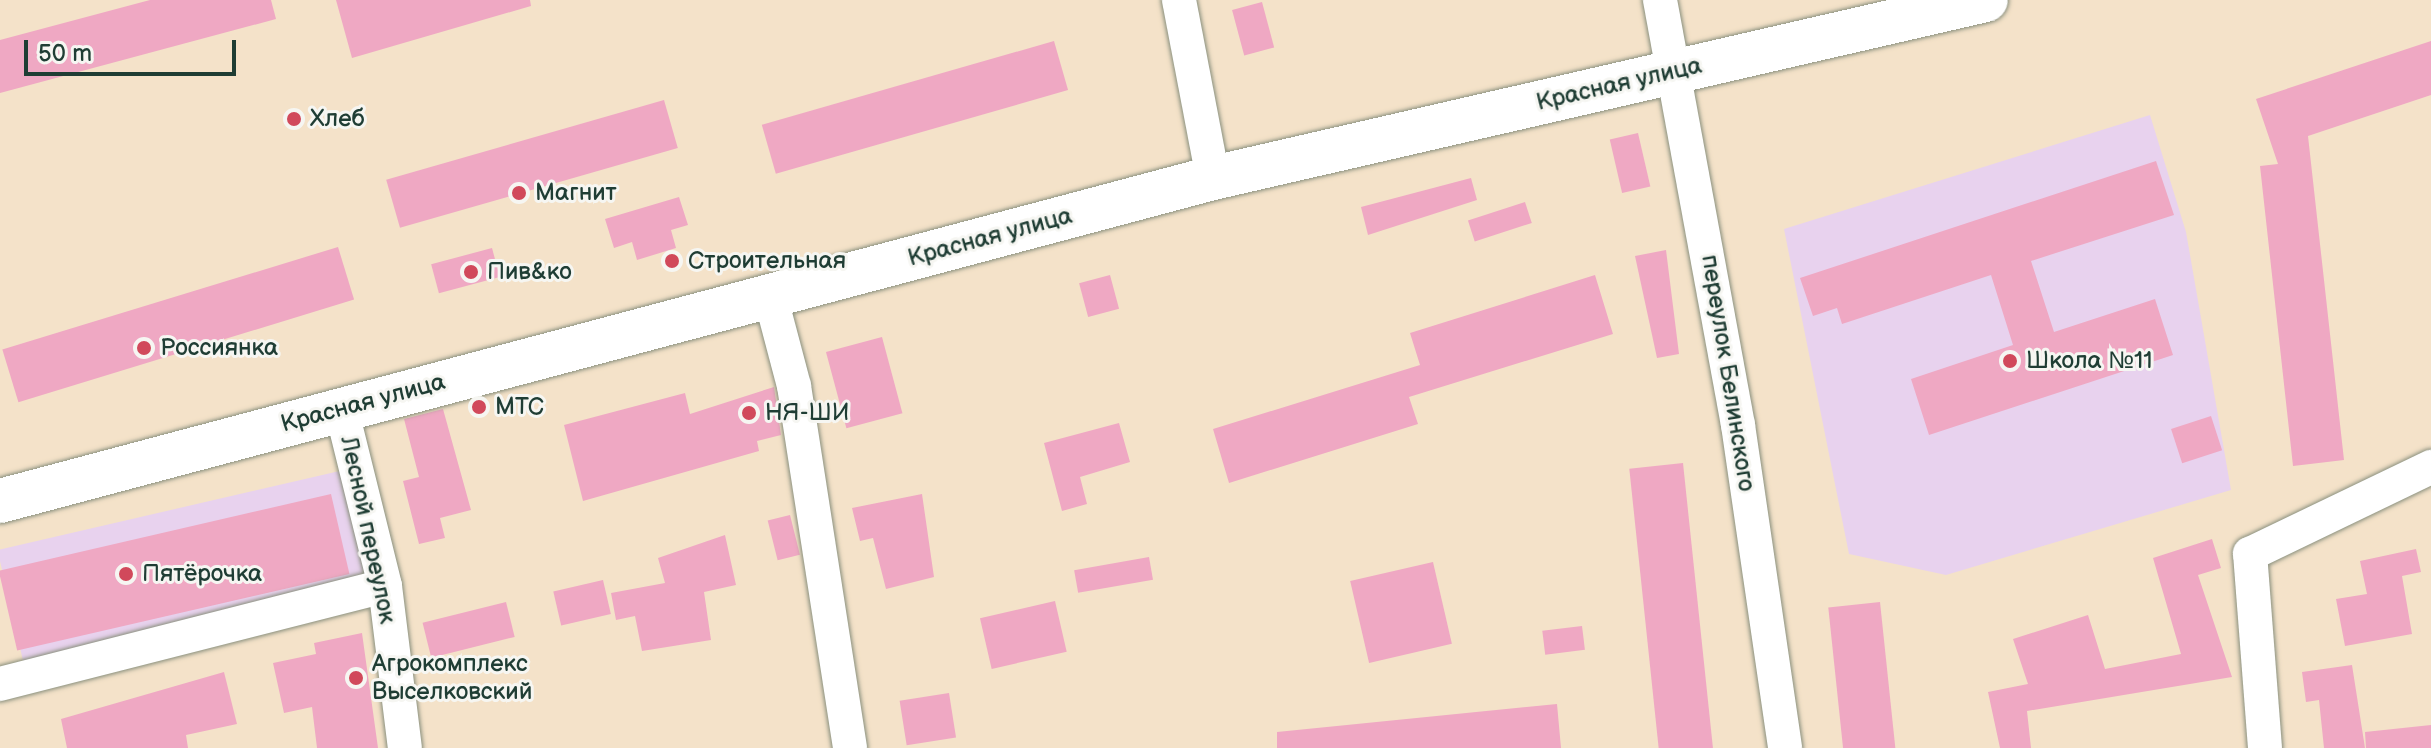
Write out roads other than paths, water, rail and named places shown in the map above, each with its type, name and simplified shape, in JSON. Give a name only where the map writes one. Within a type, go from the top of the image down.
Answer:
[{"type":"main road","name":"Красная улица","points":[[0,501],[1213,178],[1986,0]]},
{"type":"street","points":[[1179,0],[1213,178]]},
{"type":"street","name":"переулок Белинского","points":[[1660,0],[1676,72],[1785,748]]},
{"type":"street","points":[[770,295],[794,386],[850,748]]},
{"type":"street","name":"Лесной переулок","points":[[341,408],[385,586],[405,748]]},
{"type":"street","points":[[2265,748],[2250,554],[2431,467]]},
{"type":"street","points":[[0,684],[385,586]]},
{"type":"place","name":"Хлеб","points":[[294,119]]},
{"type":"place","name":"Магнит","points":[[519,193]]},
{"type":"place","name":"Строительная","points":[[672,261]]},
{"type":"place","name":"Пив&ко","points":[[471,272]]},
{"type":"place","name":"Россиянка","points":[[144,348]]},
{"type":"place","name":"Школа №11","points":[[2010,361]]},
{"type":"place","name":"МТС","points":[[479,407]]},
{"type":"place","name":"НЯ-ШИ","points":[[749,413]]},
{"type":"place","name":"Пятёрочка","points":[[126,574]]},
{"type":"place","name":"Агрокомплекс Выселковский","points":[[356,678]]}]
